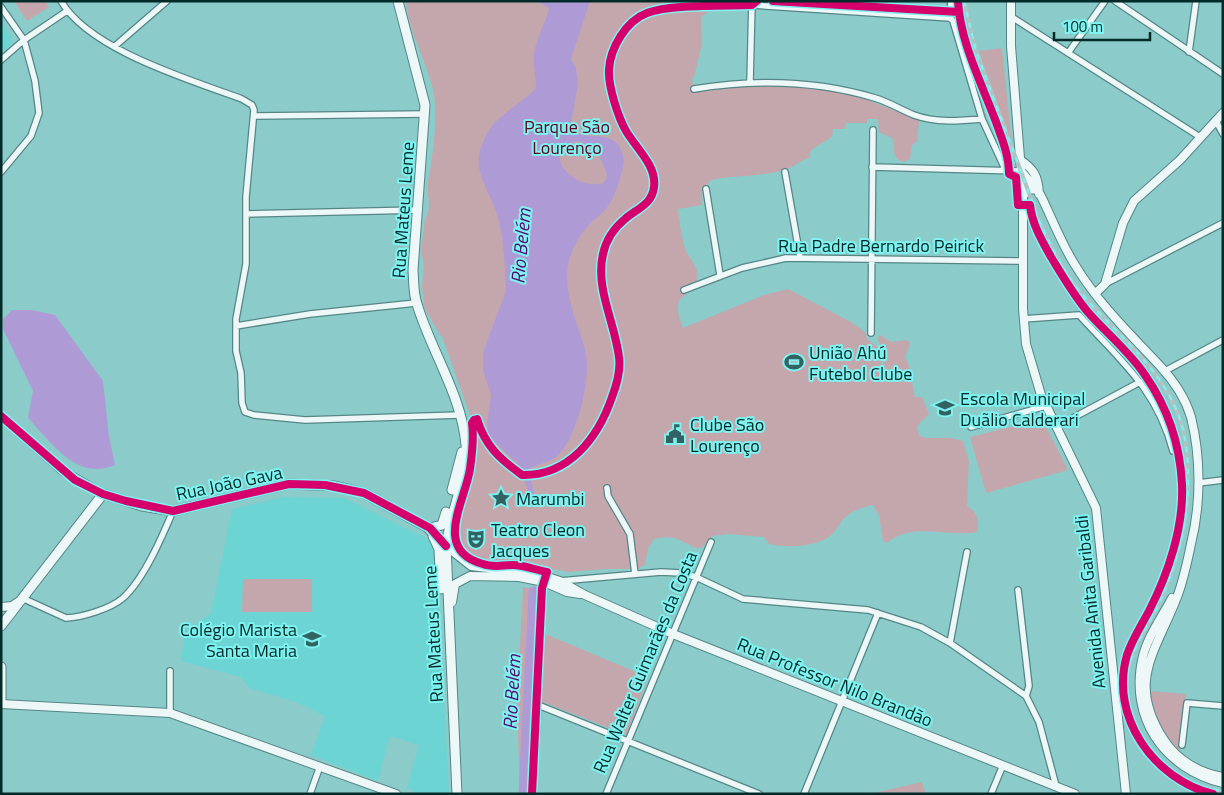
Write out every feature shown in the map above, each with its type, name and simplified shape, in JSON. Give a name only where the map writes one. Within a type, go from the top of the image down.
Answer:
[{"type":"main road","name":"Avenida Anita Garibaldi","points":[[1011,1],[1010,16],[1023,195],[1024,319],[1030,363],[1046,406],[1091,497],[1097,516],[1126,794]]},
{"type":"main road","name":"Rua Mateus Leme","points":[[399,2],[423,88],[426,114],[413,270],[416,303],[460,415],[466,445],[465,466],[449,521],[446,546],[448,626],[457,794]]},
{"type":"main road","points":[[1095,294],[1105,284],[1116,241],[1134,201],[1169,170],[1223,113]]},
{"type":"main road","points":[[1019,159],[1034,170],[1038,180],[1038,191]]},
{"type":"main road","points":[[1021,171],[1038,191],[1065,249],[1095,294],[1165,371],[1181,393],[1190,417],[1198,483],[1195,529],[1174,605],[1158,636],[1149,661],[1146,688],[1149,705],[1157,727],[1173,751],[1200,770],[1223,777]]},
{"type":"main road","points":[[1023,195],[1029,189],[1038,191]]},
{"type":"main road","name":"Rua João Gava","points":[[1,416],[62,471],[102,494],[142,506],[173,512],[289,484],[325,485],[364,493],[430,528],[446,546]]},
{"type":"main road","name":"Rua Mateus Leme","points":[[430,528],[438,528],[444,522],[466,445]]},
{"type":"main road","points":[[1,626],[102,494]]},
{"type":"main road","points":[[430,528],[439,549],[443,605],[448,626]]},
{"type":"main road","name":"Rua Professor Nilo Brandão","points":[[446,546],[471,566],[538,574],[560,580],[585,595],[673,634],[1075,794]]},
{"type":"main road","name":"Rua Professor Nilo Brandão","points":[[448,626],[453,589],[458,581],[470,576],[533,579],[567,592],[585,595]]},
{"type":"main road","points":[[1181,581],[1143,654],[1140,678],[1142,702],[1150,728],[1166,752],[1196,775],[1223,783]]},
{"type":"main road","points":[[1,607],[12,606],[22,598]]},
{"type":"main road","points":[[1,667],[1,704],[170,713],[396,794]]},
{"type":"street","points":[[61,1],[67,11],[96,36],[181,77],[248,102],[254,110],[255,116],[247,180],[246,264],[236,326],[236,351],[241,373],[242,403],[245,412],[254,415],[305,420],[460,415]]},
{"type":"street","points":[[115,46],[168,1]]},
{"type":"street","points":[[840,1],[840,10]]},
{"type":"street","points":[[952,1],[950,18],[953,21],[982,118],[1006,171]]},
{"type":"street","points":[[1068,53],[1105,1]]},
{"type":"street","points":[[1115,1],[1223,74]]},
{"type":"street","points":[[1189,52],[1196,1]]},
{"type":"street","points":[[750,82],[752,3]]},
{"type":"street","points":[[706,7],[752,3],[950,18]]},
{"type":"street","points":[[1,7],[24,40],[36,87],[38,121],[26,144],[1,172]]},
{"type":"street","points":[[1,60],[24,40],[67,11]]},
{"type":"street","points":[[1010,16],[1200,137]]},
{"type":"street","points":[[694,89],[750,82],[781,82],[831,88],[875,98],[914,115],[936,120],[982,118]]},
{"type":"street","points":[[255,116],[426,114]]},
{"type":"street","points":[[1216,120],[1223,134]]},
{"type":"street","points":[[871,333],[873,130]]},
{"type":"street","points":[[872,167],[1021,171]]},
{"type":"street","points":[[785,172],[800,257]]},
{"type":"street","points":[[706,189],[720,275]]},
{"type":"street","points":[[246,214],[419,210]]},
{"type":"street","points":[[1105,284],[1223,223]]},
{"type":"street","name":"Rua Padre Bernardo Peirick","points":[[684,290],[720,275],[765,262],[800,257],[1023,260]]},
{"type":"street","points":[[236,326],[310,314],[416,303]]},
{"type":"street","points":[[1024,319],[1079,315],[1140,382],[1162,415],[1173,451]]},
{"type":"street","points":[[1165,371],[1223,340]]},
{"type":"street","points":[[1056,426],[1140,382]]},
{"type":"street","points":[[970,426],[1046,406]]},
{"type":"street","points":[[1198,483],[1223,480]]},
{"type":"street","points":[[607,488],[608,496],[630,534],[635,574]]},
{"type":"street","points":[[22,598],[66,618],[117,602],[127,594],[140,575],[173,512]]},
{"type":"street","name":"Rua Walter Guimarães da Costa","points":[[606,794],[711,542]]},
{"type":"street","points":[[950,643],[967,552]]},
{"type":"street","points":[[560,580],[670,572],[696,577],[743,599],[856,608],[878,613],[929,630],[1026,696],[1039,722],[1056,786]]},
{"type":"street","points":[[1018,590],[1029,686],[1026,696]]},
{"type":"street","points":[[804,794],[878,613]]},
{"type":"street","points":[[170,671],[170,713]]},
{"type":"street","points":[[1182,745],[1187,703],[1223,706]]},
{"type":"street","points":[[534,770],[538,705],[759,794]]},
{"type":"street","points":[[991,794],[1003,765]]},
{"type":"street","points":[[310,794],[320,766]]},
{"type":"shaded area","points":[[1,22],[12,37],[12,44],[1,53]]},
{"type":"shaded area","name":"Colégio Marista Santa Maria","points":[[284,497],[344,498],[431,541],[436,549],[449,794],[424,794],[407,789],[419,745],[390,736],[378,781],[311,755],[325,716],[296,702],[249,688],[241,677],[181,661],[185,630],[211,614],[232,509]]},
{"type":"green space","points":[[14,1],[45,1],[49,7],[27,21]]},
{"type":"green space","name":"Parque São Lourenço","points":[[406,1],[733,1],[716,6],[701,17],[702,44],[692,79],[693,86],[707,90],[732,86],[801,84],[868,98],[870,101],[919,120],[917,141],[912,145],[910,159],[904,162],[896,158],[892,138],[879,132],[878,119],[867,119],[867,123],[846,123],[845,129],[833,129],[832,137],[811,150],[809,158],[787,169],[766,174],[711,180],[702,192],[702,205],[678,209],[684,246],[698,275],[694,287],[679,302],[679,315],[683,328],[764,295],[788,289],[851,322],[866,333],[867,339],[880,349],[882,368],[885,356],[877,338],[880,335],[891,342],[907,340],[910,343],[905,358],[911,371],[915,397],[922,397],[929,414],[917,426],[919,436],[951,438],[963,441],[969,461],[967,506],[977,517],[977,532],[919,531],[897,536],[887,543],[883,541],[879,516],[873,505],[852,512],[827,538],[806,545],[769,544],[764,537],[729,534],[712,536],[701,548],[695,548],[675,538],[654,539],[648,549],[645,565],[636,569],[569,572],[511,561],[503,565],[484,562],[463,550],[459,515],[472,468],[475,429],[442,336],[425,309],[422,287],[424,264],[421,252],[425,219],[429,210],[428,187],[434,145],[435,105],[431,82],[413,32]]},
{"type":"green space","points":[[1002,48],[1012,145],[979,51]]},
{"type":"green space","points":[[1042,419],[1068,470],[986,493],[970,437]]},
{"type":"green space","points":[[243,579],[312,579],[312,612],[242,612]]},
{"type":"green space","points":[[523,587],[540,590],[538,631],[648,677],[627,735],[535,699],[530,791],[520,792],[517,706]]},
{"type":"green space","points":[[1149,691],[1186,694],[1179,752],[1159,725]]},
{"type":"green space","points":[[922,782],[926,794],[873,794],[873,793]]},
{"type":"water","points":[[537,1],[590,1],[571,59],[576,68],[578,84],[570,129],[583,135],[600,136],[614,141],[620,147],[624,161],[612,200],[579,238],[570,257],[567,270],[571,306],[586,353],[586,378],[581,408],[564,449],[553,459],[529,469],[534,494],[529,496],[522,468],[495,442],[489,434],[487,424],[491,395],[483,370],[483,352],[506,291],[506,284],[500,225],[481,177],[479,157],[482,145],[493,125],[536,88],[535,51],[549,8]],"holes":[[[578,141],[589,146],[601,160],[607,178],[603,183],[581,182],[564,169],[560,161],[561,153],[566,146]]]},
{"type":"water","points":[[12,310],[32,310],[55,315],[103,381],[109,436],[115,465],[101,469],[77,464],[56,448],[28,418],[33,391],[3,329],[3,319]]},
{"type":"waterway","name":"Rio Belém","points":[[524,794],[534,592]]},
{"type":"railway","points":[[964,1],[976,51],[1039,220],[1052,247],[1078,289],[1139,354],[1166,389],[1176,409],[1183,430],[1188,460],[1188,492],[1182,538],[1164,593],[1136,646],[1131,660],[1127,678],[1128,696],[1132,714],[1139,731],[1148,747],[1161,761],[1175,773],[1190,782],[1202,787],[1223,791]]},
{"type":"cycle path","points":[[477,419],[484,437],[494,451],[522,475],[539,474],[567,462],[590,440],[599,427],[615,387],[619,367],[617,344],[603,293],[601,267],[603,254],[608,239],[617,226],[647,202],[653,193],[654,187],[654,179],[649,165],[626,131],[614,101],[609,77],[612,53],[620,36],[632,22],[647,13],[669,8],[752,5],[757,1]]},
{"type":"cycle path","points":[[773,1],[959,12]]},
{"type":"cycle path","points":[[958,1],[967,47],[1003,141],[1008,160],[1009,174],[1016,177],[1018,205],[1030,205],[1035,226],[1041,239],[1068,284],[1087,311],[1139,366],[1160,400],[1171,427],[1181,469],[1182,500],[1180,517],[1173,550],[1162,582],[1127,655],[1123,678],[1125,701],[1131,722],[1141,742],[1155,760],[1172,775],[1192,786],[1213,794]]},
{"type":"cycle path","points":[[1,416],[75,480],[103,494],[126,501],[173,511],[289,484],[325,485],[364,493],[430,528],[446,546]]},
{"type":"cycle path","points":[[474,420],[472,423],[473,440],[470,469],[458,510],[456,524],[455,536],[459,548],[468,557],[483,564],[494,566],[517,565],[547,572],[542,588],[532,794]]},
{"type":"place","name":"União Ahú Futebol Clube","points":[[794,362]]},
{"type":"place","name":"Escola Municipal Duãlio Calderari","points":[[945,408]]},
{"type":"place","name":"Clube São Lourenço","points":[[675,434]]},
{"type":"place","name":"Marumbi","points":[[501,498]]},
{"type":"place","name":"Teatro Cleon Jacques","points":[[476,539]]},
{"type":"place","name":"Colégio Marista Santa Maria","points":[[312,639]]}]
